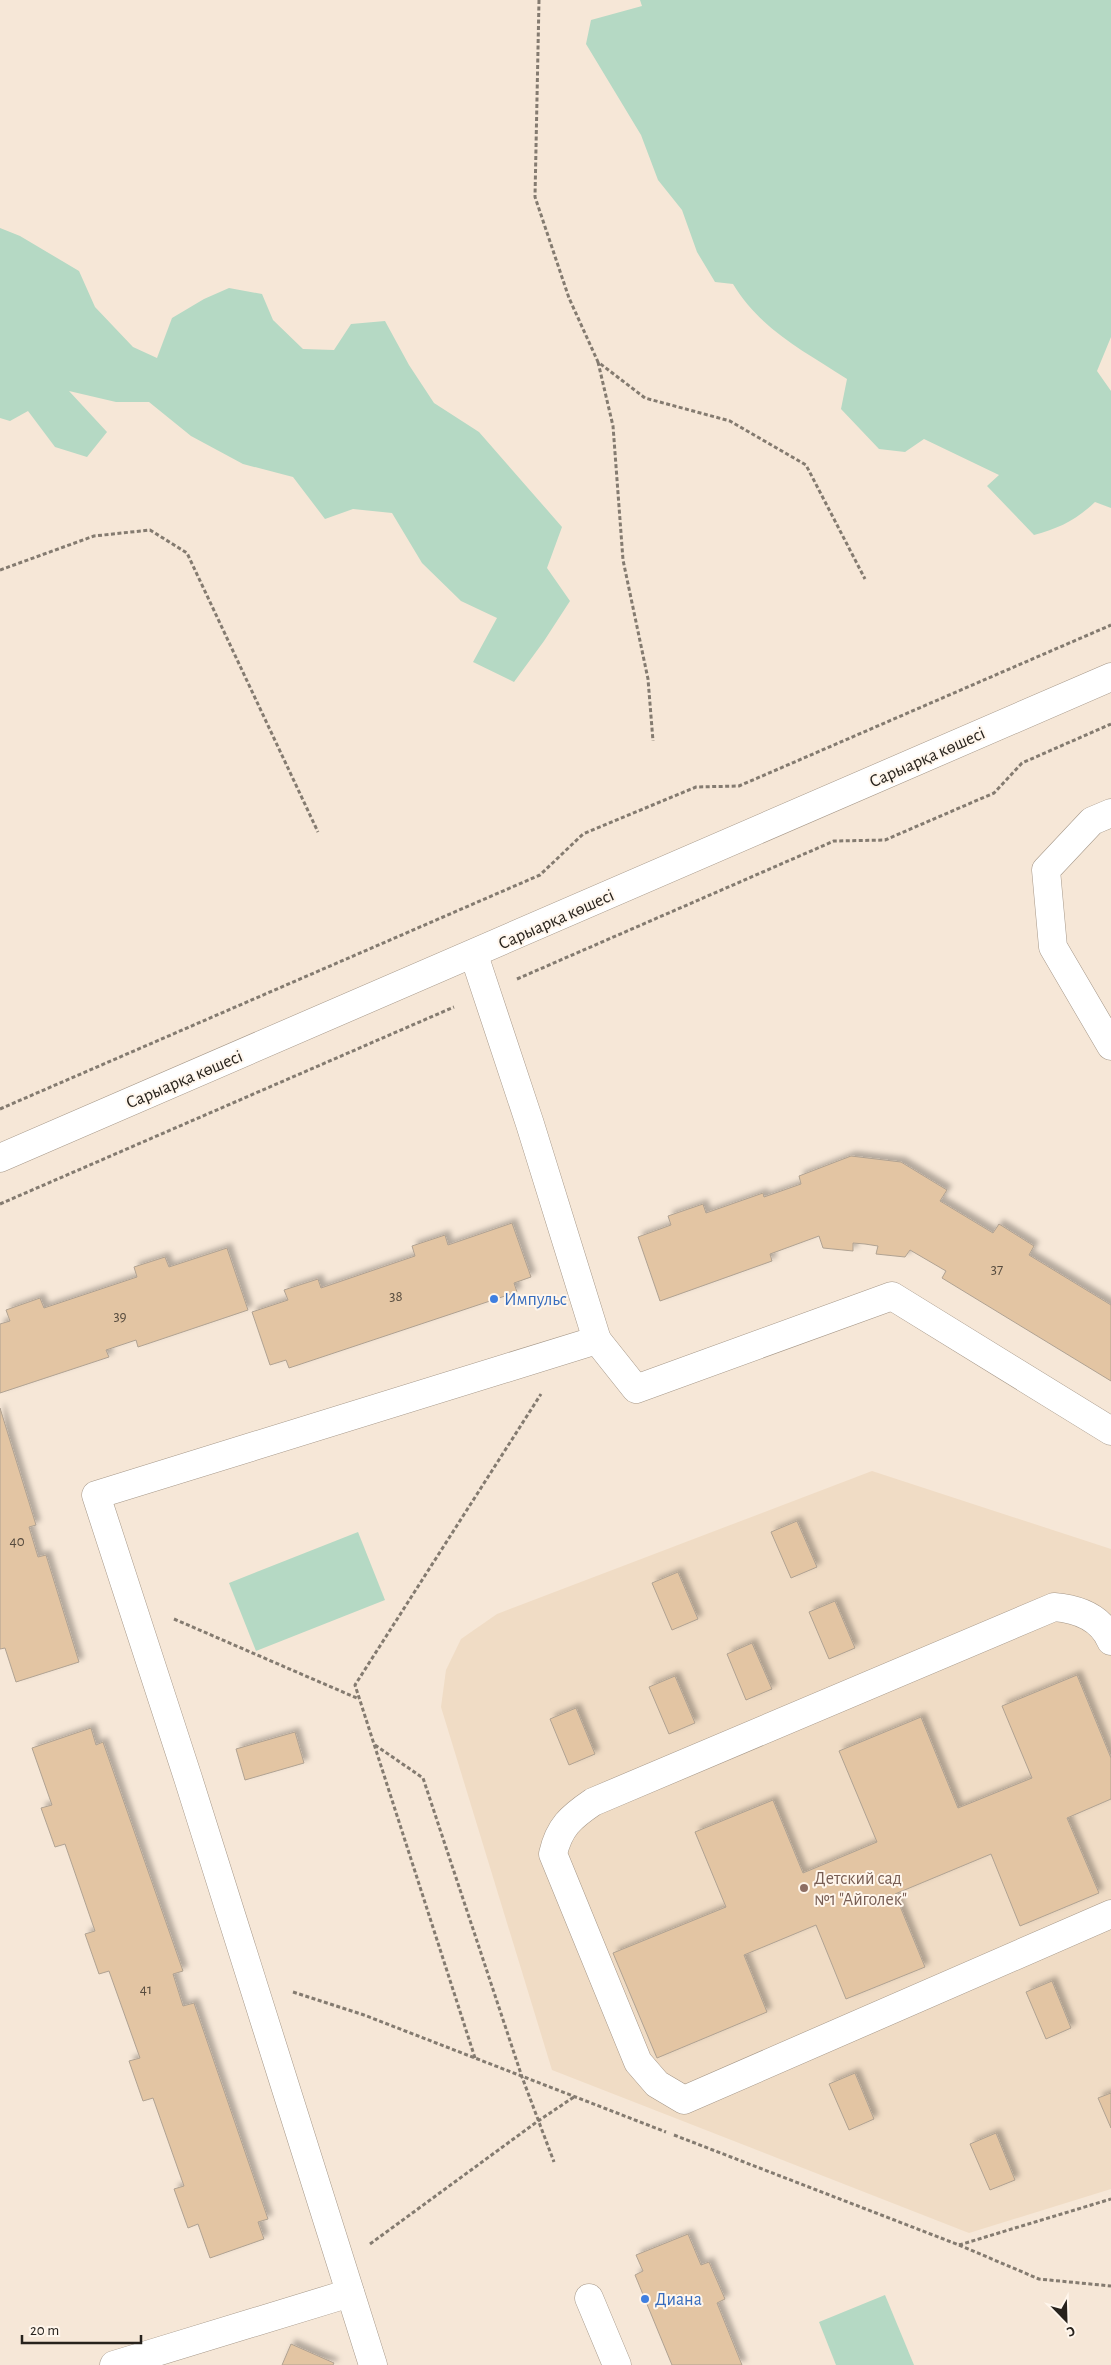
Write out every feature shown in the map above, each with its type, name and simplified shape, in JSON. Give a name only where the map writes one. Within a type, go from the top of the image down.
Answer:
[{"type":"street","name":"Сарыарқа көшесі","points":[[0,1158],[474,954],[1111,676]]},
{"type":"street","points":[[1111,812],[1092,821],[1046,870],[1053,947],[1111,1046]]},
{"type":"street","points":[[474,954],[597,1340],[636,1389],[892,1296],[1111,1431]]},
{"type":"street","points":[[373,2365],[96,1495],[597,1340]]},
{"type":"street","points":[[1111,1641],[1107,1632],[1090,1616],[1074,1609],[1054,1607],[593,1802],[571,1817],[556,1839],[553,1854],[638,2062],[657,2084],[684,2100],[1111,1914]]},
{"type":"street","points":[[114,2365],[350,2293]]},
{"type":"street","points":[[589,2298],[617,2365]]},
{"type":"path","points":[[539,0],[535,197],[569,298],[598,362],[612,426],[623,560],[648,679],[653,741]]},
{"type":"path","points":[[598,362],[645,398],[730,422],[806,465],[865,578]]},
{"type":"path","points":[[0,570],[94,536],[150,530],[187,553],[318,832]]},
{"type":"path","points":[[0,1109],[540,875],[583,834],[696,787],[739,786],[1111,624]]},
{"type":"path","points":[[0,1204],[834,841],[885,840],[994,794],[1022,763],[1111,724]]},
{"type":"path","points":[[475,2058],[355,1686],[571,1348]]},
{"type":"path","points":[[131,1601],[359,1700]]},
{"type":"path","points":[[374,1744],[423,1778],[522,2077],[554,2162]]},
{"type":"path","points":[[251,1978],[364,2015],[959,2245],[1039,2279],[1111,2286]]},
{"type":"path","points":[[342,2266],[538,2121],[574,2097]]},
{"type":"path","points":[[959,2245],[1111,2199]]},
{"type":"shaded area","name":"Детский сад №1 \"Айголек\"","points":[[872,1471],[1111,1549],[1111,2189],[969,2233],[552,2070],[441,1707],[446,1670],[461,1639],[497,1614]]},
{"type":"green space","points":[[640,0],[1111,0],[1111,337],[1097,371],[1111,391],[1111,508],[1095,502],[1081,514],[1066,523],[1034,535],[987,486],[999,475],[924,439],[905,452],[879,449],[841,409],[847,379],[799,349],[770,327],[744,300],[733,284],[715,282],[697,252],[682,210],[658,180],[641,135],[586,44],[591,20],[642,6]]},
{"type":"green space","points":[[0,228],[20,236],[79,271],[95,307],[133,347],[157,358],[172,318],[204,299],[229,288],[262,294],[273,320],[303,349],[334,350],[351,324],[385,321],[409,365],[434,403],[479,432],[562,527],[547,568],[570,601],[514,682],[473,662],[497,618],[461,601],[422,563],[392,513],[353,509],[325,519],[293,477],[243,464],[191,436],[149,402],[116,402],[69,391],[107,432],[87,457],[55,447],[28,411],[10,421],[0,418]]},
{"type":"green space","points":[[358,1532],[385,1600],[256,1651],[229,1583]]},
{"type":"green space","points":[[885,2295],[914,2365],[836,2365],[819,2322]]},
{"type":"building","points":[[851,1156],[901,1162],[947,1190],[940,1201],[993,1233],[999,1224],[1034,1246],[1029,1255],[1111,1305],[1111,1381],[942,1278],[946,1271],[910,1250],[905,1257],[876,1254],[878,1246],[865,1244],[853,1243],[853,1251],[823,1248],[819,1236],[770,1254],[772,1261],[660,1301],[638,1237],[671,1225],[668,1216],[703,1204],[706,1213],[763,1193],[764,1197],[801,1184],[799,1176]]},
{"type":"building","points":[[512,1223],[531,1277],[514,1283],[517,1292],[289,1368],[286,1360],[270,1365],[252,1312],[288,1300],[284,1290],[318,1279],[321,1288],[415,1256],[412,1246],[445,1235],[448,1245]]},
{"type":"building","points":[[227,1248],[248,1310],[138,1347],[136,1340],[106,1350],[109,1357],[0,1393],[0,1324],[10,1321],[6,1310],[40,1298],[44,1308],[137,1277],[134,1267],[165,1257],[169,1267]]},
{"type":"building","points":[[0,1408],[36,1525],[29,1527],[38,1557],[46,1555],[79,1662],[16,1682],[5,1648],[0,1649]]},
{"type":"building","points":[[797,1521],[817,1567],[791,1578],[771,1532]]},
{"type":"building","points":[[678,1572],[698,1619],[672,1630],[652,1583]]},
{"type":"building","points":[[835,1601],[855,1648],[829,1659],[809,1612]]},
{"type":"building","points":[[752,1643],[772,1689],[746,1700],[727,1654]]},
{"type":"building","points":[[1077,1675],[1111,1758],[1111,1799],[1067,1818],[1099,1893],[1020,1926],[991,1854],[895,1894],[925,1967],[846,1999],[816,1925],[744,1955],[767,2012],[657,2058],[613,1953],[726,1907],[695,1832],[773,1800],[803,1873],[877,1842],[839,1751],[921,1717],[958,1808],[1032,1778],[1002,1706]]},
{"type":"building","points":[[675,1676],[695,1723],[669,1734],[649,1687]]},
{"type":"building","points":[[576,1708],[595,1754],[569,1765],[550,1719]]},
{"type":"building","points":[[91,1728],[96,1745],[103,1742],[183,1971],[173,1974],[183,2006],[194,2003],[268,2219],[258,2222],[264,2239],[210,2258],[198,2224],[188,2228],[174,2189],[184,2186],[153,2098],[143,2101],[129,2061],[140,2058],[109,1971],[99,1974],[85,1934],[95,1931],[65,1844],[55,1847],[41,1808],[52,1805],[32,1748]]},
{"type":"building","points":[[295,1732],[304,1763],[245,1780],[236,1749]]},
{"type":"building","points":[[1052,1981],[1071,2028],[1046,2039],[1026,1992]]},
{"type":"building","points":[[855,2073],[874,2119],[849,2130],[829,2084]]},
{"type":"building","points":[[1111,2093],[1111,2128],[1098,2098]]},
{"type":"building","points":[[996,2133],[1015,2180],[990,2190],[970,2144]]},
{"type":"building","points":[[688,2234],[701,2265],[709,2262],[725,2299],[717,2303],[742,2365],[672,2365],[635,2275],[643,2271],[636,2255]]},
{"type":"building","points":[[291,2344],[334,2363],[333,2365],[282,2365]]},
{"type":"place","name":"Импульс","points":[[494,1299]]},
{"type":"place","name":"Детский сад №1 \"Айголек\"","points":[[804,1888]]},
{"type":"place","name":"Диана","points":[[645,2299]]}]
